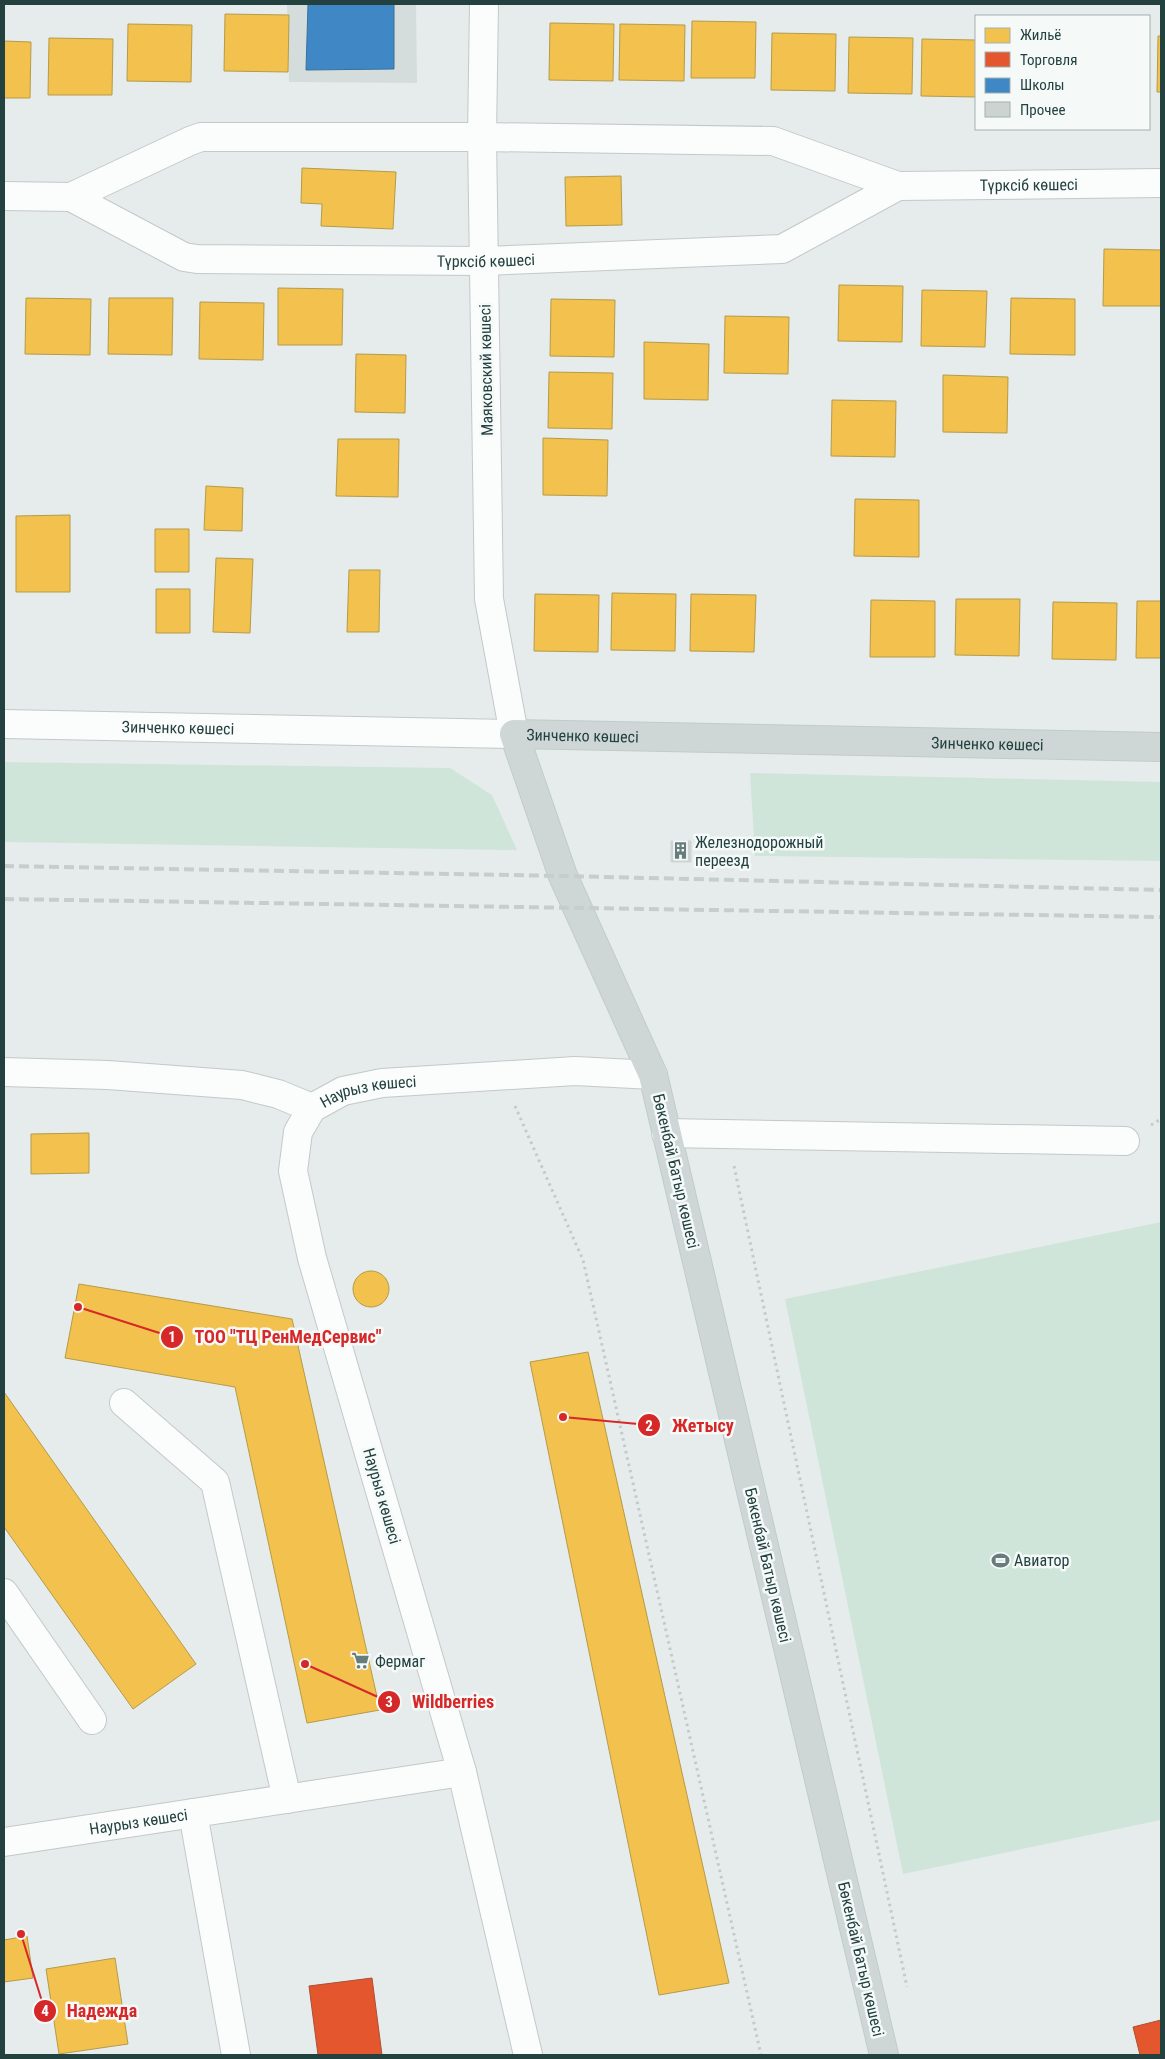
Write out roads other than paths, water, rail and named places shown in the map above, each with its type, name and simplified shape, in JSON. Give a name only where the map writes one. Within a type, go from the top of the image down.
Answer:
[{"type":"main road","name":"Зинченко көшесі","points":[[514,734],[1161,747]]},
{"type":"main road","name":"Бөкенбай Батыр көшесі","points":[[514,734],[564,876],[653,1075],[884,2055]]},
{"type":"street","name":"Маяковский көшесі","points":[[484,4],[482,137],[489,599],[514,734]]},
{"type":"street","name":"Түрксіб көшесі","points":[[4,196],[71,197],[201,137],[482,137],[773,141],[898,186],[1161,183]]},
{"type":"street","name":"Түрксіб көшесі","points":[[71,197],[184,257],[196,259],[484,261],[782,249],[898,186]]},
{"type":"street","name":"Зинченко көшесі","points":[[4,724],[514,734]]},
{"type":"street","name":"Наурыз көшесі","points":[[4,1842],[462,1772],[312,1258],[293,1171],[298,1132],[312,1108],[343,1091],[382,1084],[576,1071],[653,1075]]},
{"type":"street","points":[[12,1075],[108,1075],[242,1085],[278,1094],[312,1108]]},
{"type":"street","points":[[666,1133],[1125,1141]]},
{"type":"street","points":[[124,1403],[215,1482],[287,1799]]},
{"type":"street","points":[[4,1593],[92,1720]]},
{"type":"street","points":[[462,1772],[528,2055]]},
{"type":"street","points":[[193,1813],[236,2055]]},
{"type":"railway","points":[[4,866],[563,876],[1161,890]]},
{"type":"railway","points":[[4,899],[1161,917]]},
{"type":"place","name":"Железнодорожный переезд","points":[[681,851]]},
{"type":"place","name":"ТОО \"ТЦ РенМедСервис\"","points":[[78,1307]]},
{"type":"place","name":"Жетысу","points":[[563,1417]]},
{"type":"place","name":"Авиатор","points":[[1000,1560]]},
{"type":"place","name":"Фермаг","points":[[361,1661]]},
{"type":"place","name":"Wildberries","points":[[305,1664]]},
{"type":"place","name":"Надежда","points":[[21,1934]]}]
